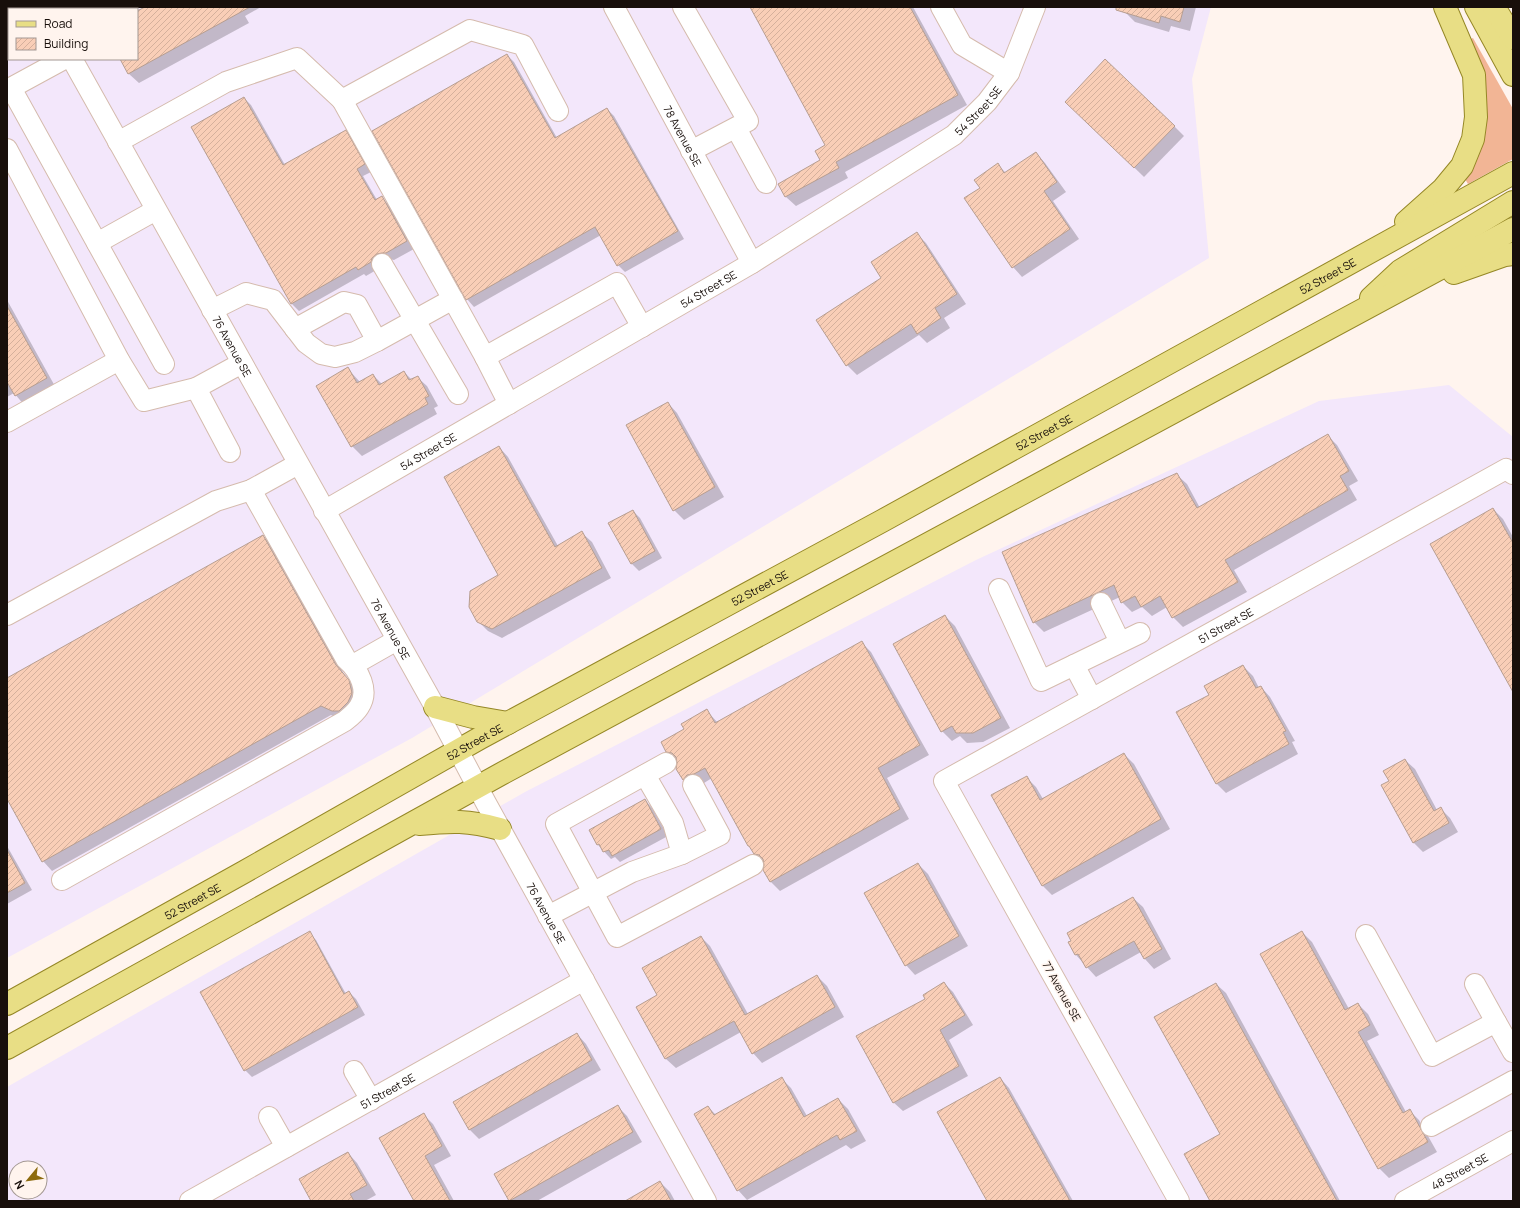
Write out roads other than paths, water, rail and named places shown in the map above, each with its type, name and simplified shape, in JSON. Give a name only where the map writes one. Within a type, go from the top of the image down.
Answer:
[{"type":"main road","points":[[1380,246],[1443,189],[1462,166],[1473,139],[1476,117],[1474,76],[1445,7]]},
{"type":"main road","points":[[1476,7],[1513,75]]},
{"type":"main road","points":[[1494,7],[1513,38]]},
{"type":"main road","name":"52 Street SE","points":[[7,1004],[244,872],[457,750],[1062,423],[1513,173]]},
{"type":"main road","points":[[1351,317],[1400,271],[1513,202]]},
{"type":"main road","points":[[7,1048],[477,787],[1513,229]]},
{"type":"main road","points":[[1389,297],[1505,255],[1513,254]]},
{"type":"main road","points":[[435,707],[473,717],[508,723]]},
{"type":"main road","points":[[408,826],[449,821],[482,824],[500,829]]},
{"type":"street","name":"78 Avenue SE","points":[[614,7],[752,263]]},
{"type":"street","points":[[683,7],[748,121],[691,151]]},
{"type":"street","points":[[941,7],[962,45],[1009,73]]},
{"type":"street","name":"54 Street SE","points":[[324,511],[752,263],[954,135],[988,102],[1009,73],[1035,7]]},
{"type":"street","points":[[342,100],[470,30],[524,45],[558,111]]},
{"type":"street","points":[[118,142],[226,82],[298,58],[342,100],[485,357],[509,404]]},
{"type":"street","points":[[62,60],[9,89],[98,243],[164,364]]},
{"type":"street","name":"76 Avenue SE","points":[[73,60],[435,707],[500,829],[706,1201]]},
{"type":"street","points":[[736,128],[766,183]]},
{"type":"street","points":[[7,149],[119,360],[144,401],[196,388],[242,363]]},
{"type":"street","points":[[98,243],[156,210]]},
{"type":"street","points":[[382,264],[458,394]]},
{"type":"street","points":[[485,357],[617,283],[642,327]]},
{"type":"street","points":[[212,310],[246,293],[273,300],[306,343],[321,354],[335,357],[355,352],[453,299]]},
{"type":"street","points":[[295,329],[344,302],[357,306],[377,341]]},
{"type":"street","points":[[7,422],[119,360]]},
{"type":"street","points":[[196,388],[230,452]]},
{"type":"street","points":[[7,615],[216,501],[251,490],[298,464]]},
{"type":"street","name":"51 Street SE","points":[[944,781],[1509,471]]},
{"type":"street","points":[[62,880],[346,721],[359,708],[364,695],[361,679],[353,665],[346,659],[251,490]]},
{"type":"street","points":[[999,589],[1041,681],[1140,632]]},
{"type":"street","points":[[1101,603],[1120,642]]},
{"type":"street","points":[[353,665],[397,640]]},
{"type":"street","points":[[1074,665],[1092,699]]},
{"type":"street","points":[[666,763],[556,824],[617,937],[753,865]]},
{"type":"street","points":[[645,774],[673,823],[682,854]]},
{"type":"street","name":"77 Avenue SE","points":[[944,781],[1179,1201]]},
{"type":"street","points":[[548,916],[632,872],[682,854],[720,835],[693,785]]},
{"type":"street","points":[[1366,936],[1432,1056],[1496,1022]]},
{"type":"street","name":"51 Street SE","points":[[190,1201],[584,980]]},
{"type":"street","points":[[1475,984],[1513,1052]]},
{"type":"street","points":[[354,1071],[371,1100]]},
{"type":"street","points":[[1431,1126],[1513,1081]]},
{"type":"street","points":[[268,1117],[286,1147]]},
{"type":"street","name":"48 Street SE","points":[[1410,1200],[1513,1141]]}]
